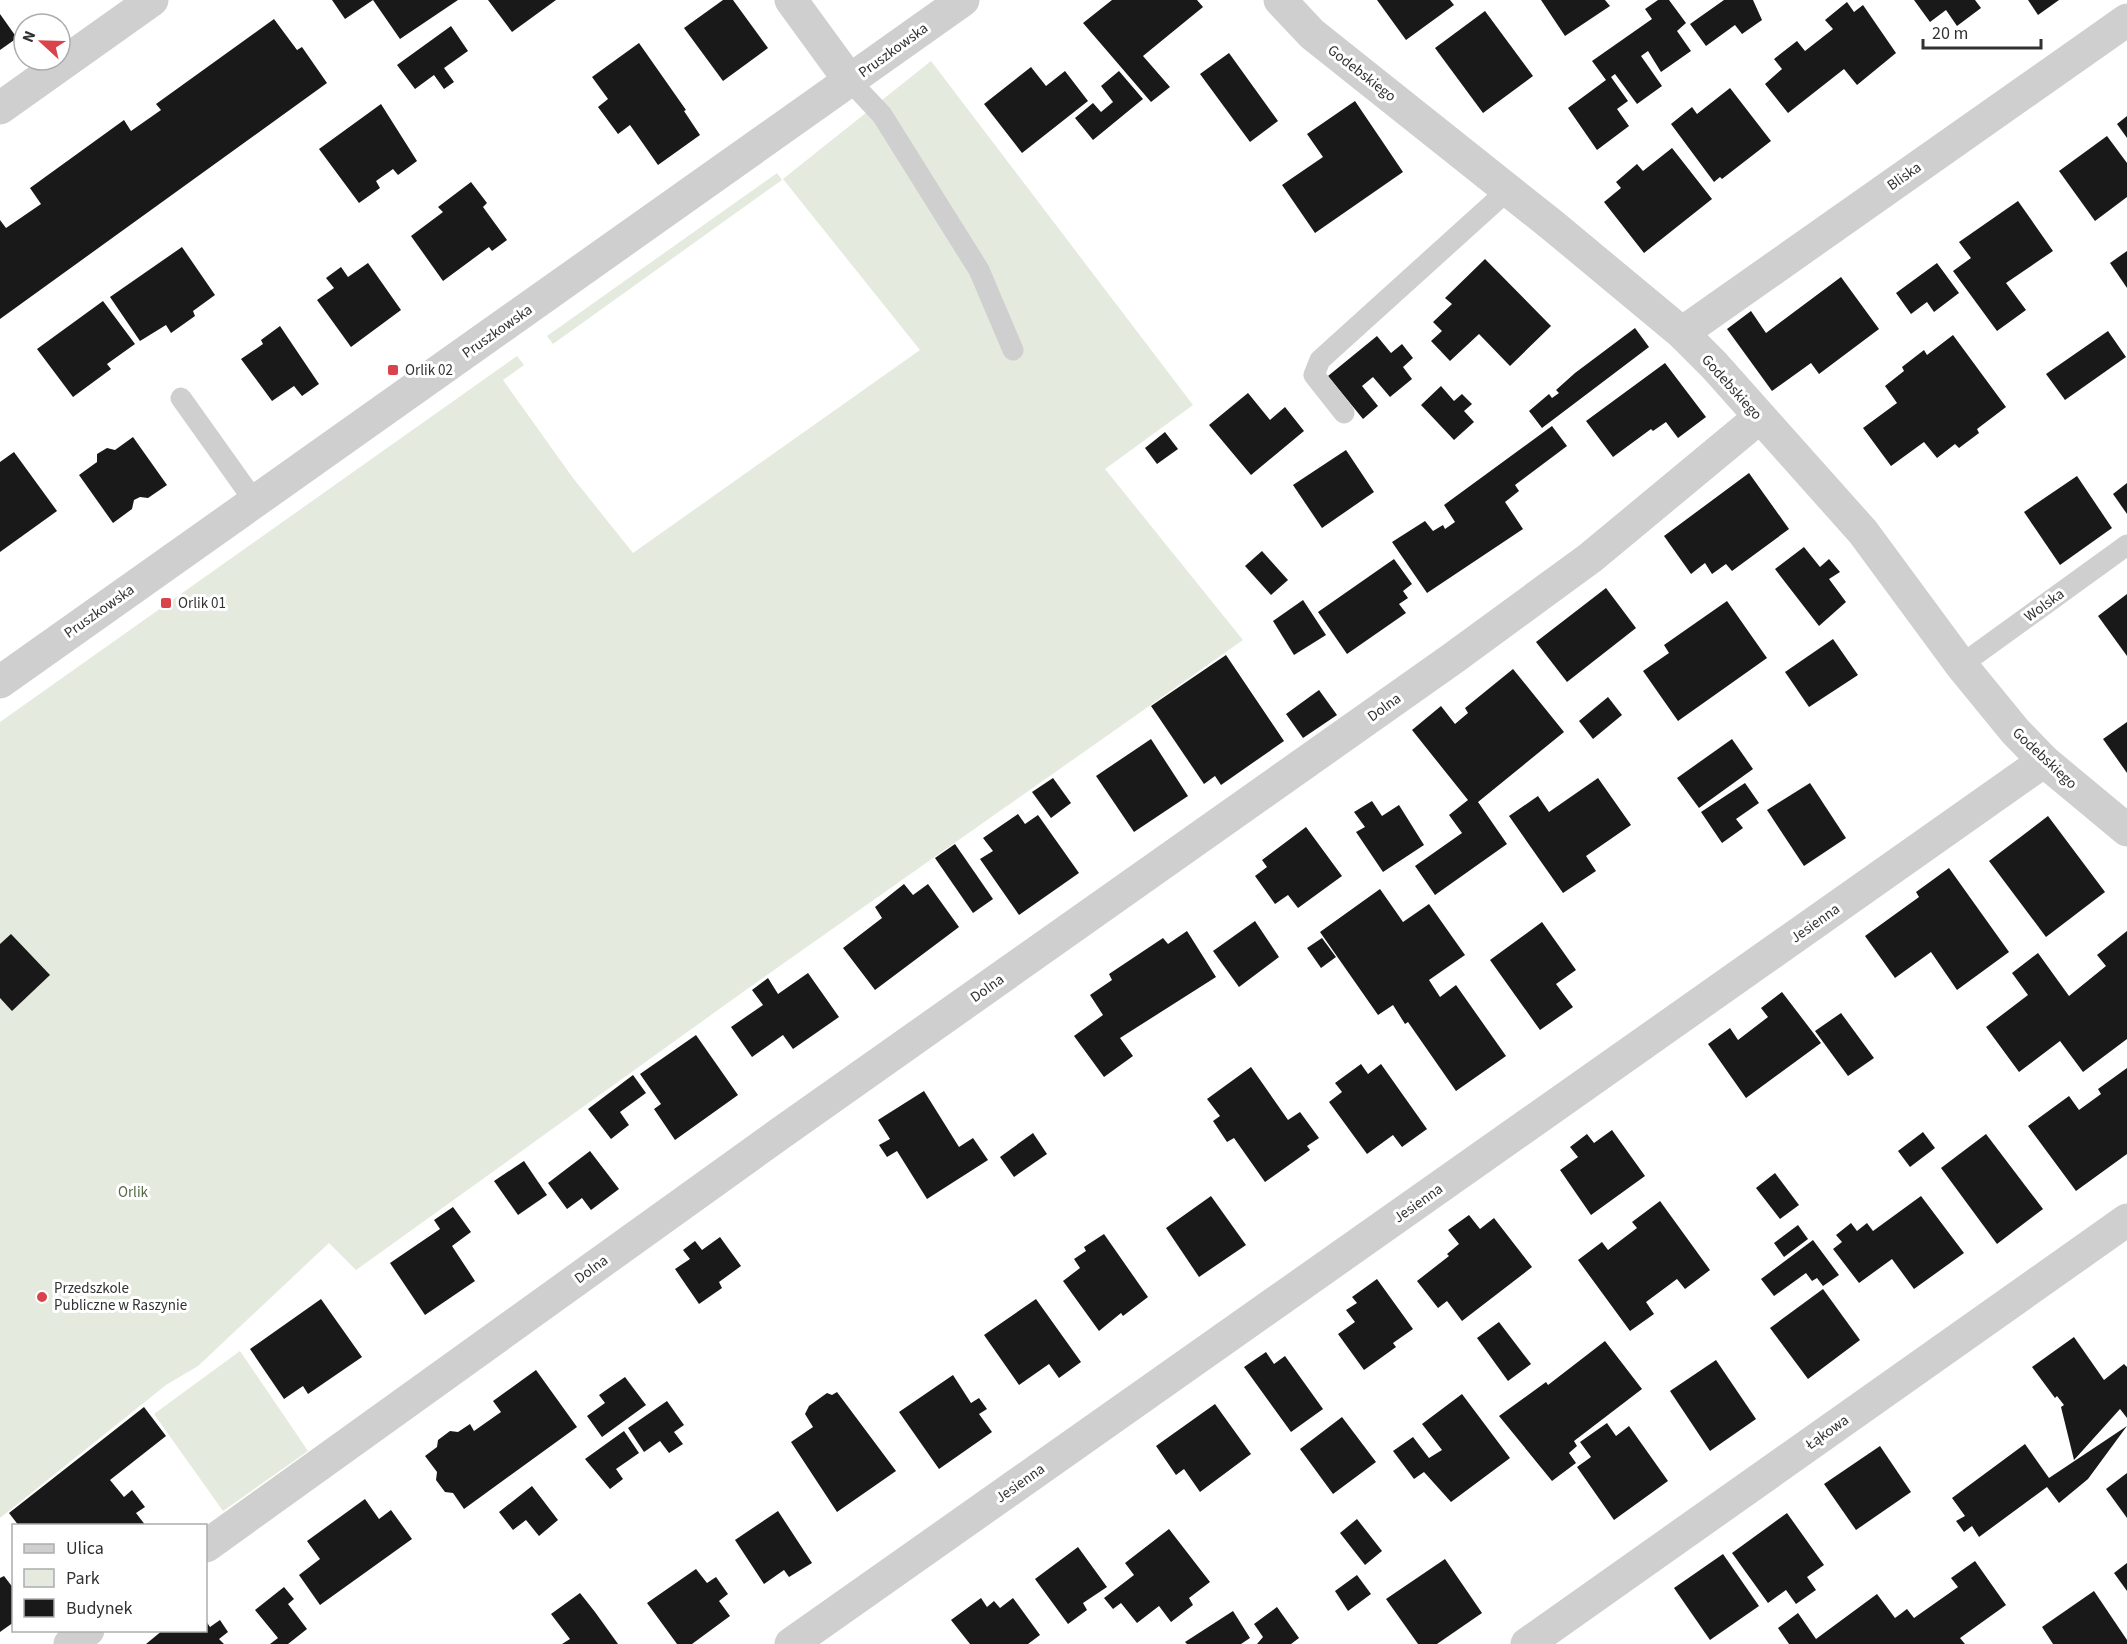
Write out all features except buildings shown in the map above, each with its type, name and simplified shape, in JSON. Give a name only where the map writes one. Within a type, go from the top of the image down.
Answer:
[{"type":"street","points":[[0,108],[152,0]]},
{"type":"street","points":[[791,0],[850,81]]},
{"type":"street","name":"Pruszkowska","points":[[0,682],[963,0]]},
{"type":"street","name":"Godebskiego","points":[[1280,0],[1312,34],[1508,190],[1682,333],[1863,532],[1961,665],[2015,731],[2044,761],[2127,830]]},
{"type":"street","name":"Bliska","points":[[1682,333],[2127,20]]},
{"type":"street","name":"Dolna","points":[[207,1545],[777,1135],[1590,558],[1760,417]]},
{"type":"street","name":"Jesienna","points":[[791,1644],[2044,761]]},
{"type":"street","name":"Łąkowa","points":[[1527,1644],[2127,1220]]},
{"type":"street","points":[[69,1644],[85,1632]]},
{"type":"lane","points":[[850,81],[882,115],[979,270],[1013,350]]},
{"type":"lane","points":[[1344,413],[1314,375],[1320,360],[1508,190]]},
{"type":"lane","points":[[181,398],[255,502]]},
{"type":"lane","name":"Wolska","points":[[1961,665],[2127,545]]},
{"type":"green space","name":"Orlik","points":[[931,61],[1193,405],[1105,469],[1243,640],[750,987],[356,1270],[329,1243],[198,1366],[166,1385],[0,1518],[0,722],[517,356],[524,365],[503,380],[573,478],[633,553],[920,350],[783,179]]},
{"type":"green space","points":[[777,173],[782,180],[553,344],[547,336]]},
{"type":"green space","points":[[240,1351],[308,1451],[223,1511],[154,1414]]},
{"type":"place","name":"Orlik 02","points":[[393,370]]},
{"type":"place","name":"Orlik 01","points":[[166,603]]},
{"type":"place","name":"Przedszkole Publiczne w Raszynie","points":[[42,1297]]}]
